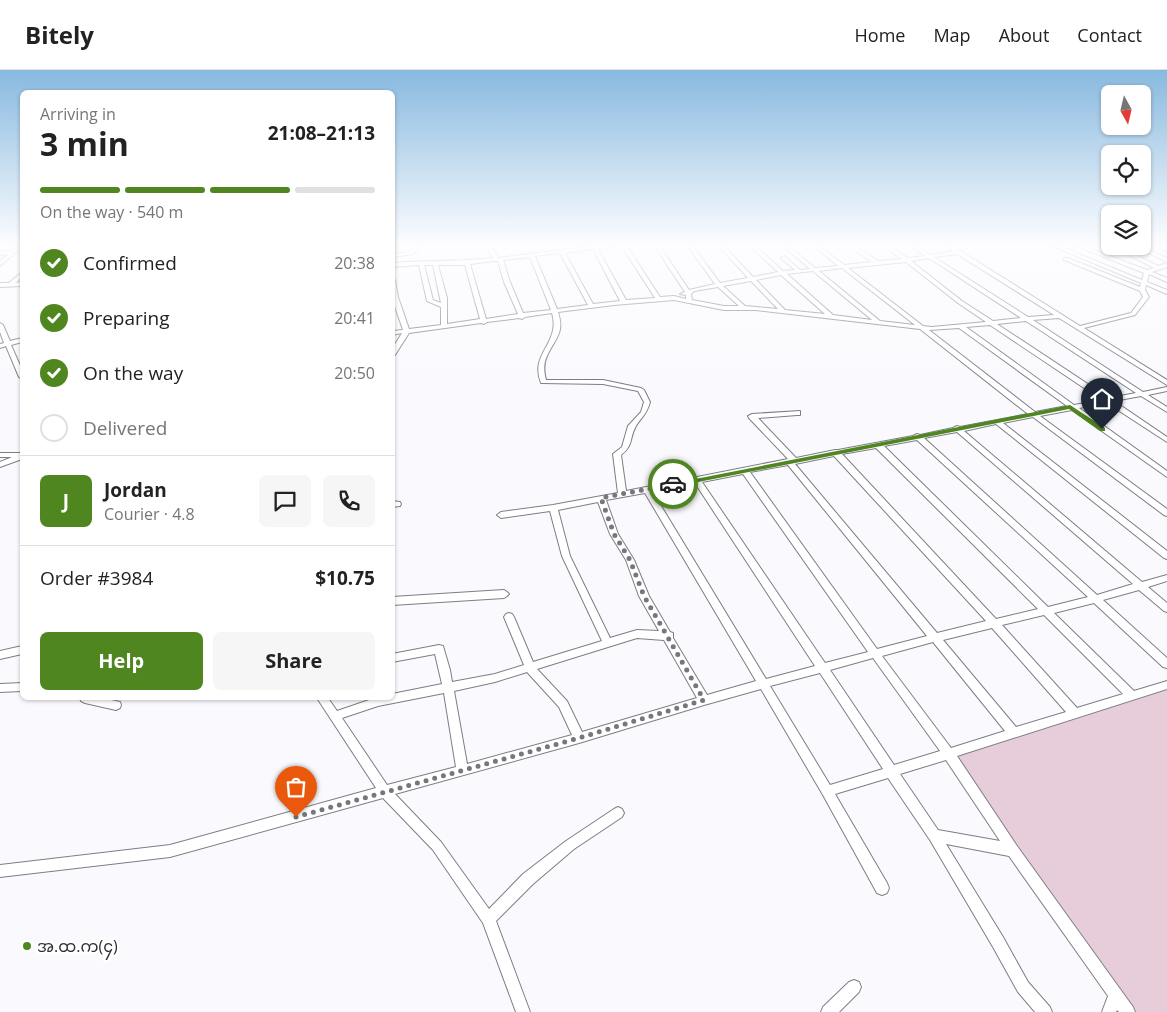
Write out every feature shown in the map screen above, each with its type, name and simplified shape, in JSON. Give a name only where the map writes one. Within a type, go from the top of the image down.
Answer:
[{"type":"street","points":[[427,289],[430,301],[445,306]]},
{"type":"street","points":[[441,289],[445,306],[444,326]]},
{"type":"street","points":[[474,289],[484,322]]},
{"type":"street","points":[[509,289],[522,316]]},
{"type":"street","points":[[544,289],[556,311],[559,322],[557,335],[542,357],[539,368],[542,382],[604,382],[641,390],[646,398],[647,402],[644,412],[632,426],[625,448],[617,454],[622,494]]},
{"type":"street","points":[[582,289],[591,306]]},
{"type":"street","points":[[617,289],[624,302]]},
{"type":"street","points":[[652,289],[658,298]]},
{"type":"street","points":[[685,289],[690,300]]},
{"type":"street","points":[[674,298],[699,289]]},
{"type":"street","points":[[722,289],[744,308]]},
{"type":"street","points":[[761,289],[783,311]]},
{"type":"street","points":[[800,289],[831,317]]},
{"type":"street","points":[[839,289],[878,322]]},
{"type":"street","points":[[872,289],[1033,414],[1167,513]]},
{"type":"street","points":[[945,289],[991,323],[1167,440]]},
{"type":"street","points":[[979,289],[1167,410]]},
{"type":"street","points":[[1016,289],[1167,383]]},
{"type":"street","points":[[1078,328],[1133,314],[1146,297],[1142,290]]},
{"type":"street","points":[[395,293],[407,332]]},
{"type":"street","points":[[395,334],[658,298],[690,300],[724,308],[783,311],[921,328],[1059,316]]},
{"type":"street","points":[[0,325],[4,345],[20,373]]},
{"type":"street","points":[[960,326],[1070,407],[1167,474]]},
{"type":"street","points":[[395,350],[407,332]]},
{"type":"street","points":[[4,345],[20,341]]},
{"type":"street","points":[[501,515],[553,508],[957,428],[1167,389]]},
{"type":"street","points":[[797,413],[752,416],[937,637],[1013,732]]},
{"type":"street","points":[[996,421],[1167,556]]},
{"type":"street","points":[[957,428],[1167,608]]},
{"type":"street","points":[[917,436],[1167,664]]},
{"type":"street","points":[[877,444],[1132,696]]},
{"type":"street","points":[[835,452],[994,623],[1074,713]]},
{"type":"street","points":[[0,455],[20,455]]},
{"type":"street","points":[[0,465],[20,456]]},
{"type":"street","points":[[744,470],[948,752],[1013,850],[1128,1012]]},
{"type":"street","points":[[697,480],[934,836],[1008,959],[1018,982],[1027,995],[1045,1012]]},
{"type":"street","points":[[648,489],[827,791],[882,888]]},
{"type":"street","points":[[601,498],[614,534],[630,560],[644,596],[669,636],[704,700]]},
{"type":"street","points":[[553,508],[566,556],[608,644]]},
{"type":"street","points":[[0,871],[170,851],[579,738],[704,700],[937,637],[1046,609],[1095,599],[1141,584],[1167,578]]},
{"type":"street","points":[[395,601],[504,594]]},
{"type":"street","points":[[509,617],[530,668],[563,704],[579,738]]},
{"type":"street","points":[[395,698],[530,668],[637,634],[669,636]]},
{"type":"street","points":[[395,657],[439,649],[462,770]]},
{"type":"street","points":[[0,655],[20,650]]},
{"type":"street","points":[[827,791],[892,773],[948,752],[1167,685]]},
{"type":"street","points":[[0,688],[20,687]]},
{"type":"street","points":[[94,700],[116,705]]},
{"type":"street","points":[[323,700],[385,792],[437,846],[488,919],[523,1012]]},
{"type":"street","points":[[335,716],[383,700]]},
{"type":"street","points":[[488,919],[528,879],[570,846],[618,813]]},
{"type":"street","points":[[934,836],[1013,850]]},
{"type":"street","points":[[828,1012],[854,987]]},
{"type":"street","points":[[1109,1012],[1116,994]]},
{"type":"shaded area","points":[[1167,686],[1167,1012],[1135,1012],[953,756]]},
{"type":"way so far","points":[[296,817],[579,738],[704,700],[669,636],[644,596],[630,560],[614,534],[601,498],[673,484]]},
{"type":"place","name":"အ.ထ.က(၄)","points":[[27,946]]},
{"type":"route","points":[[673,484],[1070,407],[1102,429]]}]
